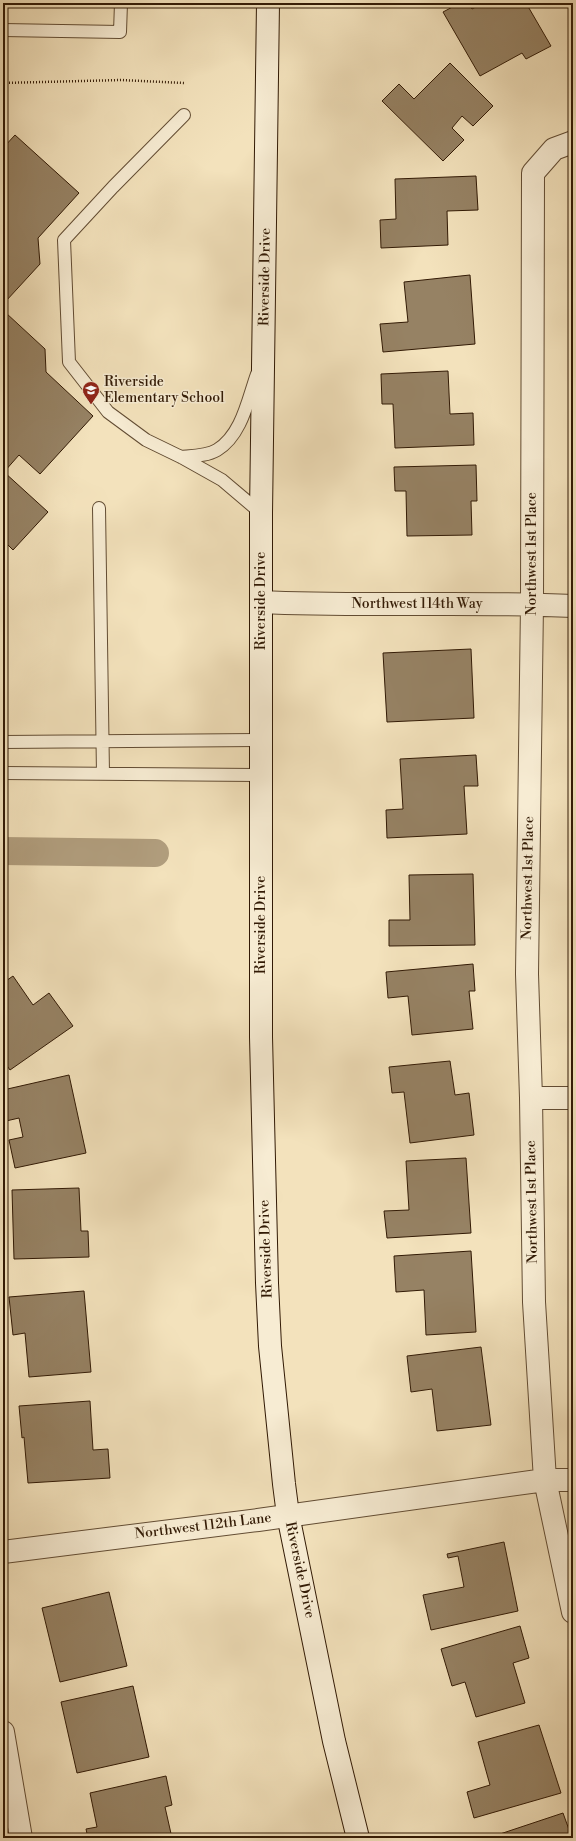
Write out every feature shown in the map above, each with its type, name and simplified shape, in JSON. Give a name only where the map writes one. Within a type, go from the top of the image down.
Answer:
[{"type":"street","name":"Riverside Drive","points":[[268,3],[261,513],[261,1037],[270,1346],[288,1515],[334,1740],[358,1838]]},
{"type":"street","name":"Northwest 1st Place","points":[[563,146],[533,173],[532,604],[527,974],[531,1098],[534,1302],[545,1480],[573,1612]]},
{"type":"street","name":"Northwest 114th Way","points":[[261,602],[304,604],[532,604],[573,606]]},
{"type":"street","points":[[531,1098],[573,1098]]},
{"type":"street","name":"Northwest 112th Lane","points":[[3,1552],[545,1480],[573,1480]]},
{"type":"street","points":[[3,1732],[21,1838]]},
{"type":"lane","points":[[3,30],[120,32],[121,3]]},
{"type":"lane","points":[[184,115],[113,187],[64,240],[69,362],[108,412],[146,440],[181,457],[222,480],[261,513]]},
{"type":"lane","points":[[181,457],[200,455],[217,450],[235,433],[263,357]]},
{"type":"lane","points":[[99,508],[103,774]]},
{"type":"lane","points":[[3,742],[261,740]]},
{"type":"lane","points":[[3,773],[261,775]]},
{"type":"path","points":[[3,83],[121,80],[184,83]]},
{"type":"building","points":[[460,3],[468,3],[472,9],[483,3],[526,3],[551,46],[526,59],[522,53],[480,76],[443,12]]},
{"type":"building","points":[[572,3],[573,46],[571,46]]},
{"type":"building","points":[[450,63],[493,106],[473,126],[462,116],[452,128],[464,140],[443,161],[382,101],[399,84],[414,99]]},
{"type":"building","points":[[15,135],[79,193],[38,238],[40,264],[6,301],[6,313],[45,349],[46,372],[93,416],[40,474],[19,455],[4,472],[48,512],[13,550],[3,540],[3,148]]},
{"type":"building","points":[[476,176],[478,210],[447,211],[448,245],[381,248],[380,220],[396,219],[395,179]]},
{"type":"building","points":[[470,275],[475,344],[383,352],[380,324],[408,322],[404,282]]},
{"type":"building","points":[[448,371],[450,414],[473,413],[474,445],[395,448],[393,404],[382,404],[381,374]]},
{"type":"building","points":[[476,465],[477,501],[471,501],[472,535],[407,536],[406,491],[395,491],[394,467]]},
{"type":"building","points":[[471,649],[474,718],[387,722],[383,653]]},
{"type":"building","points":[[476,755],[478,786],[464,786],[467,834],[387,838],[386,810],[403,809],[400,759]]},
{"type":"building","points":[[473,874],[475,945],[389,946],[389,920],[410,920],[409,875]]},
{"type":"building","points":[[473,964],[475,991],[469,991],[473,1029],[412,1035],[408,996],[388,998],[386,972]]},
{"type":"building","points":[[13,976],[33,1005],[49,993],[73,1026],[10,1070],[3,1060],[3,983]]},
{"type":"building","points":[[450,1061],[455,1095],[469,1093],[474,1135],[410,1143],[404,1092],[392,1093],[389,1067]]},
{"type":"building","points":[[69,1075],[86,1153],[15,1168],[9,1140],[23,1137],[19,1118],[6,1121],[3,1105],[3,1090]]},
{"type":"building","points":[[466,1158],[471,1233],[387,1238],[384,1211],[409,1210],[406,1161]]},
{"type":"building","points":[[79,1188],[81,1231],[88,1231],[89,1257],[14,1259],[12,1190]]},
{"type":"building","points":[[471,1251],[476,1332],[426,1335],[424,1290],[396,1292],[394,1256]]},
{"type":"building","points":[[84,1291],[91,1372],[29,1377],[25,1333],[13,1335],[9,1297]]},
{"type":"building","points":[[481,1347],[491,1425],[437,1431],[432,1389],[411,1392],[407,1356]]},
{"type":"building","points":[[90,1401],[93,1450],[108,1449],[110,1478],[28,1483],[24,1437],[22,1438],[19,1406]]},
{"type":"building","points":[[504,1542],[518,1611],[431,1630],[423,1595],[464,1587],[458,1556],[448,1558],[447,1554]]},
{"type":"building","points":[[109,1592],[127,1666],[60,1682],[42,1608]]},
{"type":"building","points":[[520,1626],[529,1658],[513,1663],[525,1703],[476,1717],[465,1682],[452,1686],[441,1649]]},
{"type":"building","points":[[133,1686],[149,1757],[77,1773],[61,1702]]},
{"type":"building","points":[[539,1725],[561,1793],[474,1818],[467,1792],[490,1785],[478,1742]]},
{"type":"building","points":[[166,1776],[172,1805],[165,1807],[172,1838],[88,1838],[86,1829],[97,1827],[90,1793]]},
{"type":"building","points":[[563,1813],[572,1838],[502,1838],[500,1834]]},
{"type":"waterway","points":[[3,851],[155,853]]},
{"type":"place","name":"Riverside Elementary School","points":[[91,405]]}]
